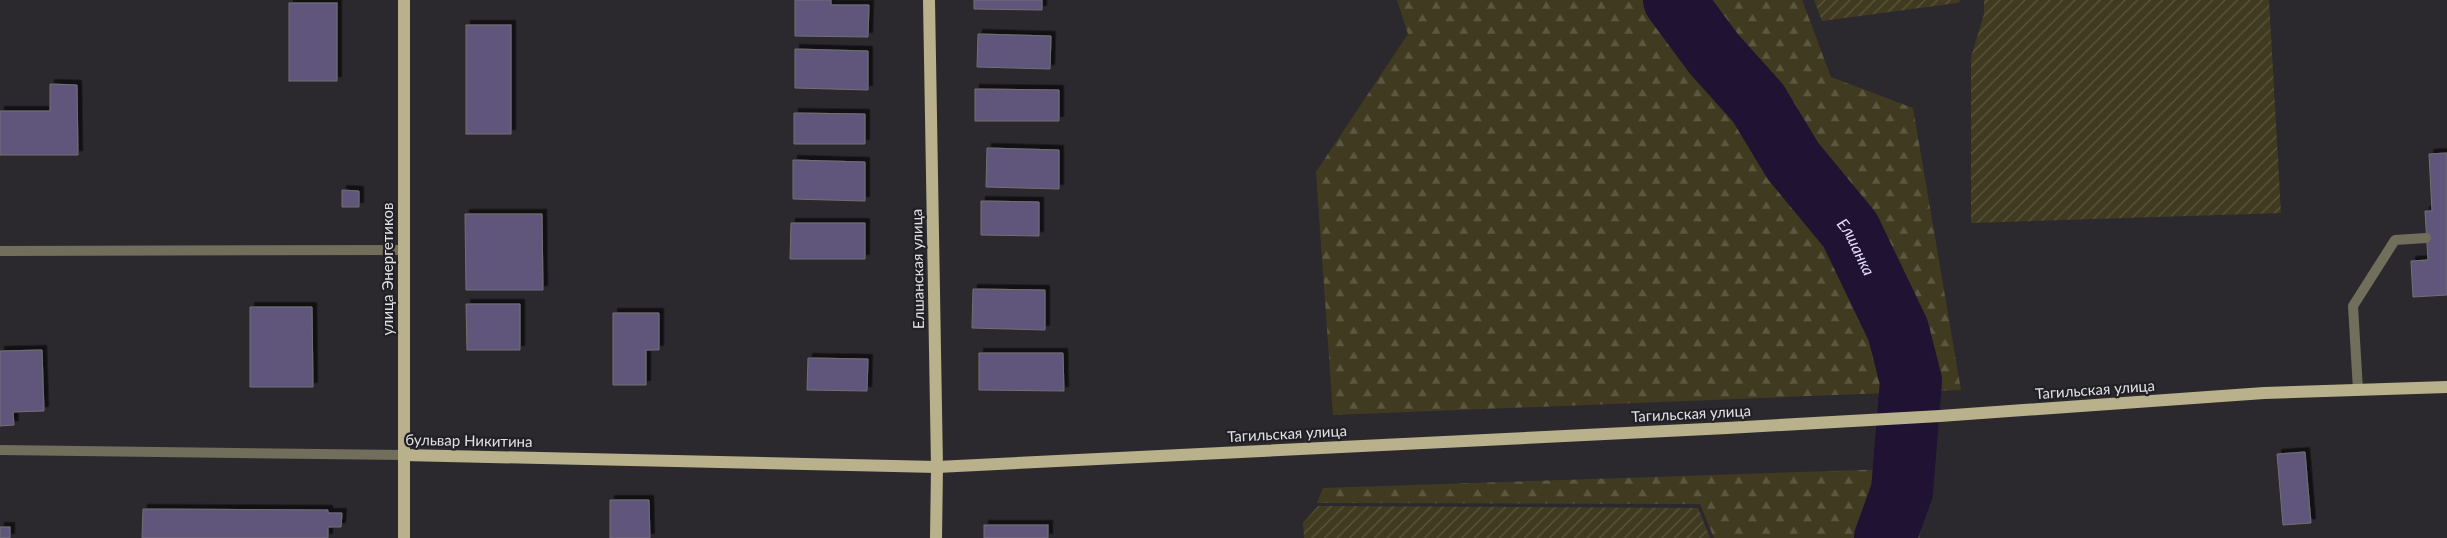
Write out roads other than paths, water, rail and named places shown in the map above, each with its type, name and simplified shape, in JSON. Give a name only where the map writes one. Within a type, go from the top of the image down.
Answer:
[{"type":"main road","name":"улица Энергетиков","points":[[404,0],[404,538]]},
{"type":"main road","name":"Елшанская улица","points":[[929,0],[937,467],[936,538]]},
{"type":"main road","name":"Тагильская улица","points":[[937,467],[1727,428],[1940,416],[2264,393],[2447,386]]},
{"type":"main road","name":"бульвар Никитина","points":[[404,455],[937,467]]},
{"type":"street","points":[[2358,390],[2353,306],[2395,240],[2426,238]]},
{"type":"street","points":[[0,251],[404,250]]},
{"type":"street","name":"бульвар Никитина","points":[[0,450],[404,455]]},
{"type":"waterway","name":"Елшанка","points":[[1674,0],[1714,54],[1758,103],[1793,161],[1850,230],[1898,330],[1911,381],[1902,491],[1885,538]]}]
